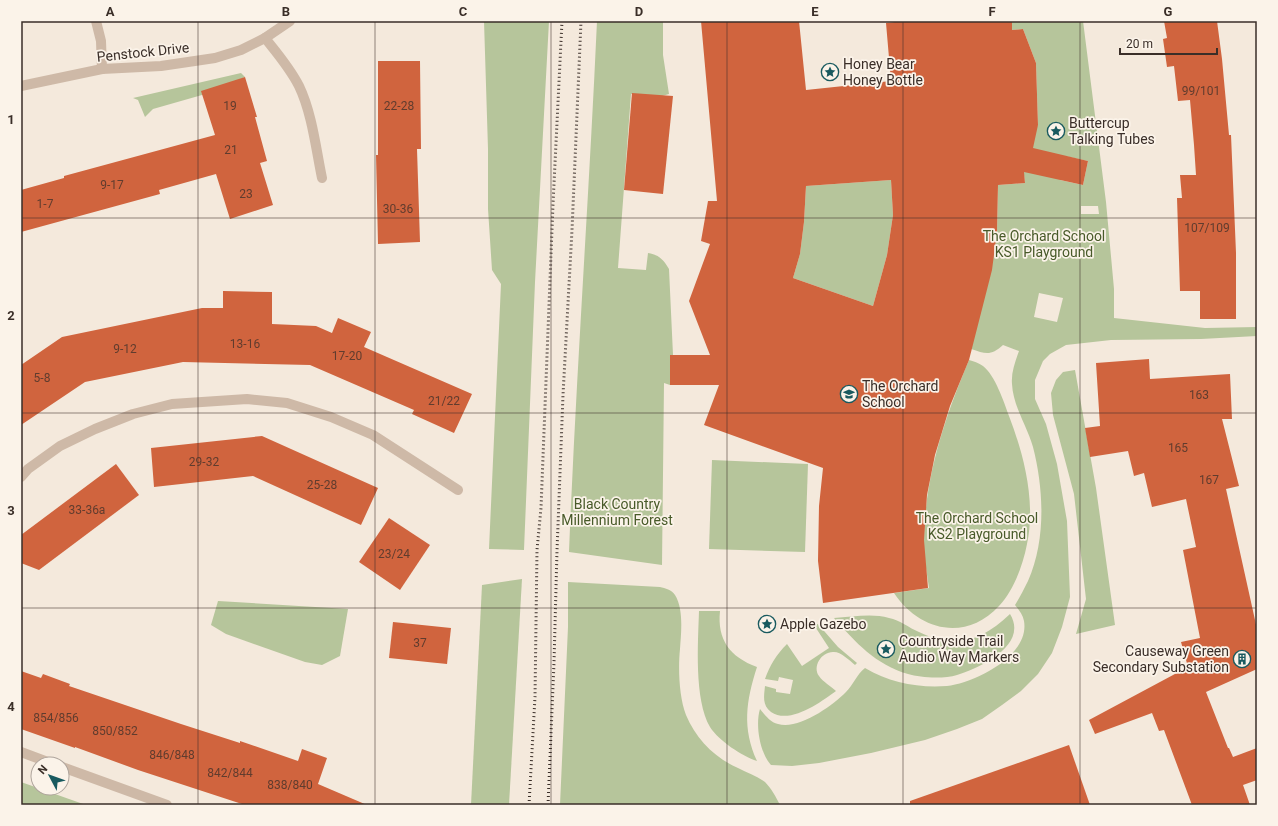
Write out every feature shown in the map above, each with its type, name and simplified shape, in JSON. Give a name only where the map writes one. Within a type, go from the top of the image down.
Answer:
[{"type":"street","points":[[96,21],[101,41],[102,69]]},
{"type":"street","name":"Penstock Drive","points":[[21,86],[102,69],[161,66],[215,58],[241,50],[265,38],[290,21]]},
{"type":"street","points":[[265,38],[285,62],[299,86],[308,108],[322,178]]},
{"type":"street","points":[[21,477],[28,469],[60,446],[95,429],[134,414],[172,404],[246,399],[287,403],[331,417],[373,435],[458,490]]},
{"type":"street","points":[[21,752],[32,756]]},
{"type":"street","points":[[70,770],[167,805]]},
{"type":"green space","points":[[484,21],[549,21],[535,282],[524,550],[489,549],[501,284],[492,270],[488,209],[488,149]]},
{"type":"green space","name":"Black Country Millennium Forest","points":[[597,21],[663,21],[663,55],[669,94],[662,96],[631,94],[618,268],[646,270],[648,253],[660,258],[669,269],[673,355],[670,355],[670,385],[664,383],[662,565],[569,552]]},
{"type":"green space","name":"The Orchard School KS1 Playground","points":[[1012,21],[1083,21],[1106,202],[1114,289],[1114,318],[1205,328],[1257,327],[1257,336],[1201,339],[1111,340],[1066,345],[1050,354],[1043,361],[1035,380],[1035,399],[1046,424],[1057,464],[1067,521],[1070,597],[1062,627],[1052,653],[1038,674],[1021,691],[982,719],[925,740],[871,753],[819,763],[792,766],[771,765],[767,760],[761,746],[758,731],[760,709],[770,720],[775,723],[786,725],[796,724],[815,716],[840,698],[865,668],[894,681],[915,685],[947,686],[958,684],[971,680],[998,666],[1018,646],[1024,634],[1024,621],[1021,613],[1015,605],[1028,581],[1038,549],[1041,497],[1037,463],[1033,447],[1013,392],[1012,376],[1019,351],[1003,345],[999,349],[988,353],[971,349],[992,263],[997,232],[998,185],[1025,183],[1021,150],[1038,125],[1036,63],[1023,29],[1012,30]],"holes":[[[1065,156],[1088,161],[1083,185],[1060,180]],[[1081,206],[1098,206],[1099,214],[1081,214]],[[1039,293],[1063,298],[1057,322],[1034,317]]]},
{"type":"green space","points":[[241,73],[245,77],[202,95],[153,109],[145,117],[138,100],[133,98]]},
{"type":"green space","points":[[891,180],[893,215],[887,255],[873,306],[793,278],[800,254],[806,186]]},
{"type":"green space","name":"The Orchard School KS2 Playground","points":[[969,360],[978,363],[987,370],[1002,396],[1024,463],[1030,512],[1025,552],[1017,577],[1009,593],[999,606],[986,617],[972,624],[958,628],[944,627],[930,623],[916,616],[904,606],[894,593],[929,588],[924,545],[928,492],[932,470],[944,425]]},
{"type":"green space","points":[[1075,370],[1096,488],[1115,625],[1076,634],[1086,599],[1074,494],[1053,415],[1051,393],[1056,380],[1063,372]]},
{"type":"green space","points":[[712,460],[808,464],[805,552],[709,549]]},
{"type":"green space","points":[[522,579],[509,805],[471,805],[482,585]]},
{"type":"green space","points":[[568,582],[660,587],[674,593],[680,607],[681,614],[679,665],[680,691],[686,715],[690,724],[701,740],[714,753],[730,764],[765,782],[780,805],[560,805],[568,627]]},
{"type":"green space","points":[[218,601],[348,609],[340,656],[322,665],[305,662],[226,634],[211,625]]},
{"type":"green space","points":[[699,611],[720,611],[721,631],[727,646],[739,658],[757,667],[750,691],[747,714],[749,737],[757,761],[738,752],[719,738],[710,727],[705,715],[701,702],[698,670]]},
{"type":"green space","points":[[1010,614],[1014,625],[1013,636],[1008,645],[999,654],[967,672],[952,676],[939,677],[926,677],[908,674],[886,665],[858,644],[834,618],[876,616],[893,619],[933,638],[945,641],[957,641],[968,640],[989,631]]},
{"type":"green space","points":[[818,624],[838,647],[857,663],[855,665],[837,652],[830,652],[826,654],[819,660],[817,672],[823,680],[836,691],[814,706],[796,714],[787,716],[771,712],[765,703],[765,686],[776,689],[776,692],[790,694],[793,680],[779,677],[778,681],[765,679],[771,665],[787,644],[802,666],[829,648],[814,625]]},
{"type":"green space","points":[[21,782],[30,785],[30,796],[61,796],[86,805],[21,805]]},
{"type":"building","name":"The Orchard School","points":[[701,21],[799,21],[806,90],[891,81],[886,23],[904,21],[1012,21],[1012,30],[1023,29],[1036,63],[1038,125],[1033,148],[1088,161],[1083,185],[1024,172],[1025,183],[998,185],[997,232],[992,270],[969,360],[950,406],[935,455],[927,495],[924,540],[928,588],[823,603],[818,561],[819,506],[823,468],[704,425],[719,385],[670,385],[670,355],[710,355],[689,301],[710,244],[701,241],[708,201],[717,201]],"holes":[[[891,180],[893,215],[887,255],[873,306],[793,278],[800,254],[806,186]]]},
{"type":"building","points":[[1164,21],[1217,21],[1229,135],[1231,135],[1236,253],[1236,319],[1200,319],[1200,291],[1180,291],[1177,198],[1182,198],[1180,175],[1196,175],[1190,100],[1178,101],[1174,66],[1167,67],[1163,39],[1167,38]]},
{"type":"building","points":[[378,61],[420,61],[421,149],[417,149],[420,242],[378,244],[376,155],[378,155]]},
{"type":"building","points":[[245,77],[257,117],[255,117],[267,161],[260,163],[273,205],[230,219],[216,174],[159,190],[160,194],[21,232],[21,190],[64,178],[64,176],[215,135],[201,91]]},
{"type":"building","points":[[632,93],[673,96],[663,194],[624,190]]},
{"type":"building","points":[[223,291],[272,292],[272,324],[316,326],[332,333],[338,318],[371,332],[364,347],[472,394],[454,433],[412,414],[414,410],[310,365],[183,362],[85,382],[21,425],[21,365],[62,337],[202,308],[223,308]]},
{"type":"building","points":[[1149,359],[1150,379],[1230,374],[1232,419],[1222,419],[1239,486],[1226,489],[1257,629],[1257,669],[1206,692],[1233,757],[1257,748],[1257,780],[1243,785],[1250,805],[1192,805],[1164,730],[1159,731],[1152,713],[1095,734],[1089,720],[1188,667],[1181,642],[1200,638],[1183,550],[1196,547],[1186,499],[1152,507],[1144,473],[1134,476],[1128,451],[1090,457],[1085,428],[1100,426],[1096,363]]},
{"type":"building","points":[[262,436],[378,488],[361,525],[253,476],[154,487],[151,448]]},
{"type":"building","points":[[116,464],[139,495],[39,570],[21,563],[21,535]]},
{"type":"building","points":[[389,518],[430,545],[400,590],[359,562]]},
{"type":"building","points":[[393,622],[451,628],[447,664],[389,658]]},
{"type":"building","points":[[21,671],[41,678],[43,674],[70,684],[69,686],[181,724],[240,743],[240,741],[298,761],[302,749],[327,758],[318,784],[367,805],[245,805],[138,770],[21,729]]},
{"type":"building","points":[[1069,745],[1090,805],[910,805],[910,801]]},
{"type":"railway","points":[[529,805],[535,697],[537,550],[541,508],[562,21]]},
{"type":"railway","points":[[548,805],[563,395],[581,21]]},
{"type":"place","name":"Honey Bear Honey Bottle","points":[[830,72]]},
{"type":"place","name":"Buttercup Talking Tubes","points":[[1056,131]]},
{"type":"place","name":"The Orchard School","points":[[849,394]]},
{"type":"place","name":"Apple Gazebo","points":[[767,624]]},
{"type":"place","name":"Countryside Trail Audio Way Markers","points":[[886,649]]},
{"type":"place","name":"Causeway Green Secondary Substation","points":[[1242,659]]}]
